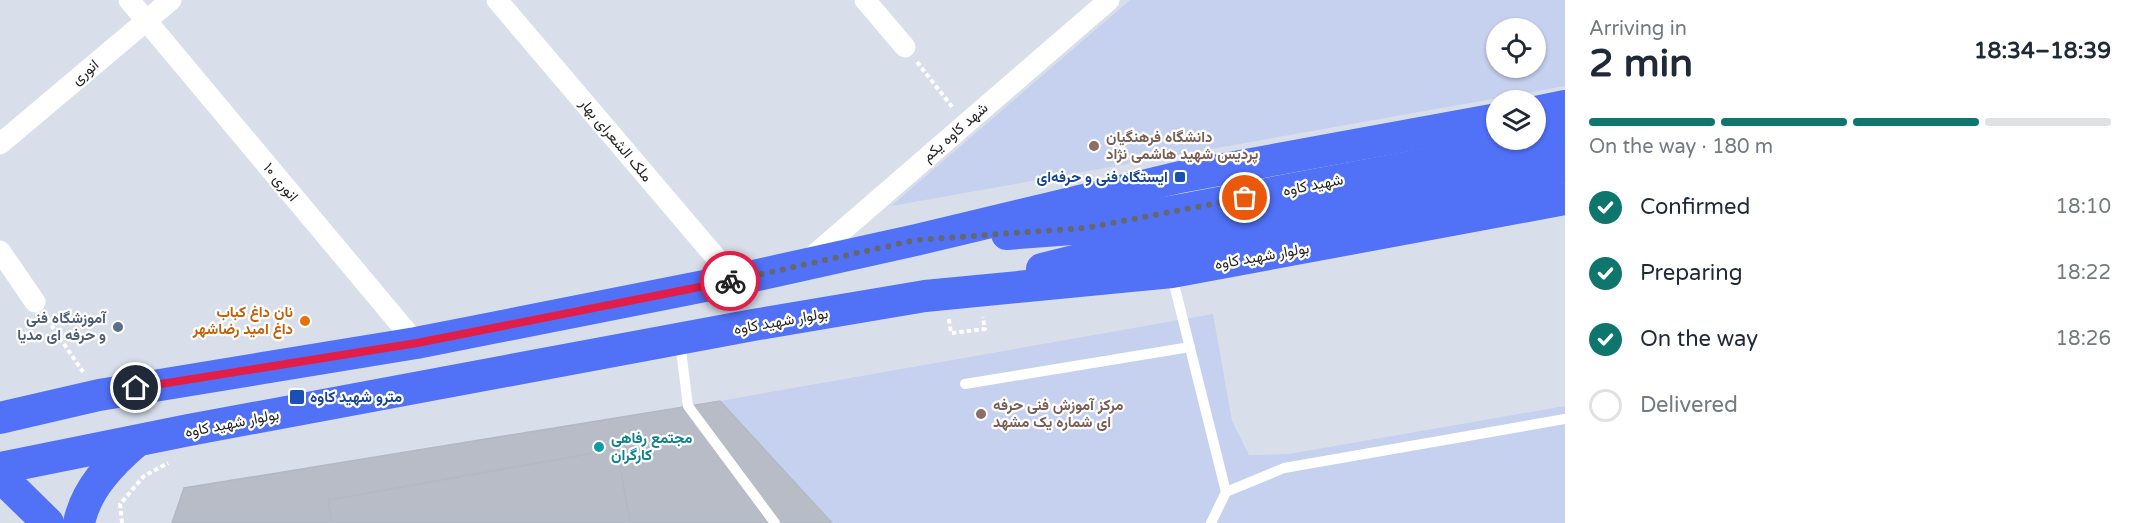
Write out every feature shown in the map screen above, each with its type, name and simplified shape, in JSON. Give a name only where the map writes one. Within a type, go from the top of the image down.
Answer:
[{"type":"main road","points":[[1546,110],[1565,106]]},
{"type":"main road","points":[[0,418],[99,395],[417,343],[735,280],[916,240],[1180,177],[1486,121]]},
{"type":"main road","name":"شهید کاوه","points":[[916,240],[1085,228],[1565,138]]},
{"type":"main road","name":"شهید کاوه","points":[[924,296],[1090,257],[1565,167]]},
{"type":"main road","name":"بولوار شهید کاوه","points":[[0,468],[679,339],[924,296],[1172,272],[1565,200]]},
{"type":"main road","points":[[79,523],[93,488],[113,462],[137,441]]},
{"type":"main road","points":[[0,476],[48,523]]},
{"type":"street","name":"انوری ۱۰","points":[[129,0],[417,343]]},
{"type":"street","name":"انوری","points":[[0,144],[171,0]]},
{"type":"street","name":"ملک الشعرای بهار","points":[[497,0],[735,280]]},
{"type":"street","points":[[865,0],[905,47]]},
{"type":"street","name":"شهد کاوه یکم","points":[[802,265],[1109,0]]},
{"type":"street","points":[[0,251],[35,302]]},
{"type":"lane","points":[[1172,272],[1226,492],[1211,523]]},
{"type":"lane","points":[[679,339],[688,406],[775,523]]},
{"type":"lane","points":[[965,384],[1190,347]]},
{"type":"lane","points":[[1226,492],[1284,468],[1565,419]]},
{"type":"path","points":[[905,47],[965,123]]},
{"type":"path","points":[[35,302],[99,395]]},
{"type":"path","points":[[951,333],[985,329]]},
{"type":"path","points":[[122,523],[120,504],[144,476],[175,461]]},
{"type":"shaded area","name":"دانشگاه فرهنگیان پردیس شهید هاشمی نژاد","points":[[1130,0],[1565,0],[1565,86],[1543,90],[1486,90],[1486,100],[891,206]]},
{"type":"shaded area","name":"مرکز آموزش فنی حرفه ای شماره یک مشهد","points":[[1213,314],[1232,421],[1249,455],[1289,454],[1565,406],[1565,523],[832,523],[720,401]]},
{"type":"building","name":"مجتمع رفاهی کارگران","points":[[720,401],[832,523],[172,523],[184,488]]},
{"type":"building","points":[[617,449],[630,523],[332,523],[328,500]]},
{"type":"way so far","points":[[730,281],[916,240],[1085,228],[1245,198]]},
{"type":"place","name":"دانشگاه فرهنگیان پردیس شهید هاشمی نژاد","points":[[1094,146]]},
{"type":"place","name":"ایستگاه فنی و حرفه‌ای","points":[[1180,177]]},
{"type":"place","name":"نان داغ کباب داغ امید رضاشهر","points":[[305,321]]},
{"type":"place","name":"آموزشگاه فنی و حرفه ای مدیا","points":[[118,327]]},
{"type":"place","name":"مترو شهید کاوه","points":[[297,397]]},
{"type":"place","name":"مرکز آموزش فنی حرفه ای شماره یک مشهد","points":[[981,414]]},
{"type":"place","name":"مجتمع رفاهی کارگران","points":[[599,447]]},
{"type":"route","points":[[136,388],[417,343],[730,281]]}]
